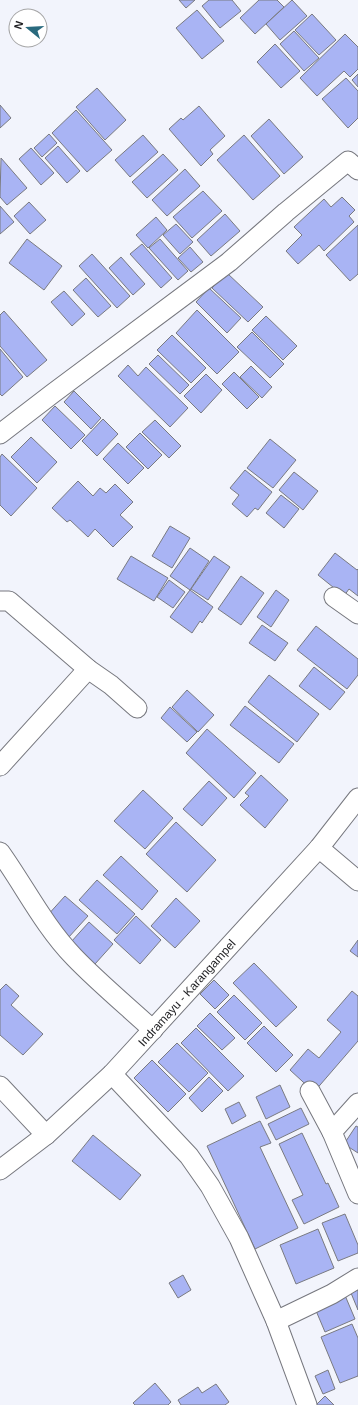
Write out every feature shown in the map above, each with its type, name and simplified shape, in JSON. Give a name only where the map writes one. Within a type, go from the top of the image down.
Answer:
[{"type":"street","points":[[0,434],[229,262],[286,212],[355,161]]},
{"type":"street","points":[[334,597],[358,614]]},
{"type":"street","points":[[0,601],[9,602],[88,669],[111,685],[137,708]]},
{"type":"street","points":[[0,766],[88,669]]},
{"type":"street","name":"Indramayu - Karangampel","points":[[0,1170],[46,1135],[112,1074],[320,848],[358,798]]},
{"type":"street","points":[[320,848],[358,881]]},
{"type":"street","points":[[0,852],[46,923],[74,957],[153,1030]]},
{"type":"street","points":[[112,1074],[189,1156],[199,1169],[239,1238],[276,1321],[307,1405]]},
{"type":"street","points":[[0,1086],[46,1135]]},
{"type":"street","points":[[310,1091],[332,1132],[358,1194]]},
{"type":"street","points":[[332,1132],[358,1102]]},
{"type":"street","points":[[276,1321],[332,1294],[358,1278]]},
{"type":"building","points":[[179,0],[195,0],[186,8]]},
{"type":"building","points":[[209,0],[232,0],[241,11],[220,28],[202,6]]},
{"type":"building","points":[[259,0],[277,0],[284,7],[255,34],[240,18]]},
{"type":"building","points":[[292,0],[307,16],[280,40],[266,24]]},
{"type":"building","points":[[197,10],[224,41],[202,59],[176,28]]},
{"type":"building","points":[[312,14],[336,40],[319,55],[295,30]]},
{"type":"building","points":[[294,31],[319,58],[304,71],[280,44]]},
{"type":"building","points":[[345,34],[358,47],[358,69],[350,77],[344,71],[317,96],[300,78]]},
{"type":"building","points":[[275,44],[300,71],[281,88],[257,62]]},
{"type":"building","points":[[358,74],[358,87],[352,80]]},
{"type":"building","points":[[346,78],[358,91],[358,118],[348,128],[322,99]]},
{"type":"building","points":[[97,88],[126,120],[105,140],[76,107]]},
{"type":"building","points":[[0,105],[11,118],[0,128]]},
{"type":"building","points":[[199,106],[225,136],[210,150],[213,154],[201,166],[169,129],[181,118],[183,120]]},
{"type":"building","points":[[76,110],[112,150],[87,172],[52,133]]},
{"type":"building","points":[[269,119],[303,157],[284,174],[251,136]]},
{"type":"building","points":[[49,134],[57,143],[42,157],[34,148]]},
{"type":"building","points":[[143,135],[158,152],[130,177],[115,160]]},
{"type":"building","points":[[244,135],[280,176],[253,200],[217,160]]},
{"type":"building","points":[[58,146],[80,171],[67,183],[45,158]]},
{"type":"building","points":[[31,148],[54,173],[41,185],[19,159]]},
{"type":"building","points":[[163,154],[178,170],[147,198],[132,182]]},
{"type":"building","points":[[1,158],[27,188],[7,205],[0,197]]},
{"type":"building","points":[[185,169],[200,186],[167,216],[152,200]]},
{"type":"building","points":[[203,191],[222,211],[192,238],[173,217]]},
{"type":"building","points":[[342,197],[355,210],[349,216],[354,222],[324,251],[319,245],[298,264],[286,251],[302,235],[294,227],[324,199],[331,207]]},
{"type":"building","points":[[29,202],[46,220],[30,234],[14,216]]},
{"type":"building","points":[[0,206],[14,222],[0,234]]},
{"type":"building","points":[[225,214],[240,231],[211,256],[197,240]]},
{"type":"building","points":[[156,217],[167,230],[148,248],[136,235]]},
{"type":"building","points":[[176,224],[193,242],[180,254],[163,235]]},
{"type":"building","points":[[358,225],[358,274],[350,281],[326,255]]},
{"type":"building","points":[[27,239],[62,266],[44,290],[9,263]]},
{"type":"building","points":[[160,239],[188,271],[178,280],[149,248]]},
{"type":"building","points":[[142,244],[172,278],[161,288],[130,254]]},
{"type":"building","points":[[190,247],[203,262],[191,272],[178,258]]},
{"type":"building","points":[[92,254],[130,296],[117,308],[79,266]]},
{"type":"building","points":[[121,257],[145,284],[133,295],[109,268]]},
{"type":"building","points":[[227,273],[263,307],[248,322],[212,288]]},
{"type":"building","points":[[86,278],[111,306],[98,317],[73,290]]},
{"type":"building","points":[[209,288],[241,318],[227,333],[196,302]]},
{"type":"building","points":[[64,291],[85,314],[72,326],[51,302]]},
{"type":"building","points":[[197,310],[239,352],[217,374],[176,333]]},
{"type":"building","points":[[4,311],[47,360],[27,377],[0,346],[0,315]]},
{"type":"building","points":[[266,316],[297,346],[283,360],[252,330]]},
{"type":"building","points":[[252,332],[284,364],[270,378],[237,347]]},
{"type":"building","points":[[172,335],[206,368],[191,383],[157,350]]},
{"type":"building","points":[[0,349],[23,377],[2,396],[0,394]]},
{"type":"building","points":[[158,355],[189,385],[180,394],[149,364]]},
{"type":"building","points":[[128,365],[138,376],[146,367],[188,408],[170,427],[118,376]]},
{"type":"building","points":[[251,366],[272,387],[262,398],[240,377]]},
{"type":"building","points":[[234,372],[259,397],[247,409],[222,384]]},
{"type":"building","points":[[206,374],[222,390],[201,413],[184,396]]},
{"type":"building","points":[[74,391],[101,418],[91,429],[64,402]]},
{"type":"building","points":[[55,406],[85,435],[71,449],[42,420]]},
{"type":"building","points":[[103,419],[118,434],[97,456],[82,441]]},
{"type":"building","points":[[155,420],[181,446],[169,458],[142,432]]},
{"type":"building","points":[[140,433],[162,455],[148,469],[126,447]]},
{"type":"building","points":[[31,437],[57,462],[37,483],[11,457]]},
{"type":"building","points":[[270,439],[296,460],[273,488],[247,468]]},
{"type":"building","points":[[118,443],[144,468],[128,484],[103,459]]},
{"type":"building","points":[[2,454],[37,488],[11,516],[0,505],[0,457]]},
{"type":"building","points":[[245,470],[272,492],[258,510],[255,508],[247,517],[232,504],[239,495],[230,488]]},
{"type":"building","points":[[294,472],[318,491],[303,510],[279,490]]},
{"type":"building","points":[[78,481],[93,496],[100,488],[106,493],[115,484],[133,502],[120,515],[133,527],[113,547],[95,529],[88,537],[70,520],[67,522],[52,508]]},
{"type":"building","points":[[281,495],[299,509],[284,528],[266,513]]},
{"type":"building","points":[[170,526],[190,538],[172,568],[152,556]]},
{"type":"building","points":[[190,548],[209,561],[190,590],[170,576]]},
{"type":"building","points":[[335,553],[357,570],[358,569],[358,596],[349,589],[344,596],[318,575]]},
{"type":"building","points":[[131,556],[168,578],[154,601],[117,579]]},
{"type":"building","points":[[214,556],[230,567],[208,600],[191,589]]},
{"type":"building","points":[[241,576],[264,593],[241,625],[218,609]]},
{"type":"building","points":[[169,580],[185,592],[173,608],[157,597]]},
{"type":"building","points":[[190,590],[213,607],[202,623],[200,621],[192,633],[170,617]]},
{"type":"building","points":[[276,590],[289,600],[271,627],[257,617]]},
{"type":"building","points":[[262,625],[288,643],[275,661],[249,643]]},
{"type":"building","points":[[316,626],[358,659],[358,675],[347,689],[297,650]]},
{"type":"building","points":[[314,667],[345,692],[330,710],[299,686]]},
{"type":"building","points":[[269,675],[319,714],[297,742],[248,702]]},
{"type":"building","points":[[187,690],[214,715],[198,732],[172,707]]},
{"type":"building","points":[[245,706],[294,744],[279,763],[230,725]]},
{"type":"building","points":[[170,707],[197,732],[187,742],[161,718]]},
{"type":"building","points":[[207,729],[256,773],[234,798],[186,753]]},
{"type":"building","points":[[261,775],[288,800],[265,828],[240,805],[249,796],[245,793]]},
{"type":"building","points":[[209,781],[227,798],[202,826],[183,809]]},
{"type":"building","points":[[143,790],[173,818],[145,849],[114,821]]},
{"type":"building","points":[[176,822],[216,860],[187,892],[146,854]]},
{"type":"building","points":[[121,856],[158,891],[142,910],[103,875]]},
{"type":"building","points":[[97,880],[135,914],[117,934],[79,900]]},
{"type":"building","points":[[65,896],[88,916],[68,938],[46,917]]},
{"type":"building","points":[[176,898],[200,921],[175,948],[151,926]]},
{"type":"building","points":[[136,916],[161,940],[140,964],[114,940]]},
{"type":"building","points":[[89,922],[113,944],[95,964],[71,942]]},
{"type":"building","points":[[358,940],[358,957],[350,951]]},
{"type":"building","points":[[254,963],[297,1007],[276,1027],[233,983]]},
{"type":"building","points":[[214,980],[229,995],[215,1009],[200,994]]},
{"type":"building","points":[[6,984],[19,996],[11,1005],[43,1034],[23,1055],[0,1035],[0,990]]},
{"type":"building","points":[[352,991],[358,996],[358,1041],[314,1092],[290,1070],[308,1049],[319,1058],[341,1032],[327,1020]]},
{"type":"building","points":[[234,995],[262,1023],[245,1040],[217,1012]]},
{"type":"building","points":[[210,1013],[235,1038],[222,1050],[197,1026]]},
{"type":"building","points":[[264,1026],[293,1055],[276,1072],[247,1043]]},
{"type":"building","points":[[196,1028],[244,1076],[228,1091],[181,1043]]},
{"type":"building","points":[[177,1043],[208,1073],[189,1092],[158,1062]]},
{"type":"building","points":[[152,1060],[186,1094],[168,1112],[134,1078]]},
{"type":"building","points":[[209,1077],[223,1091],[202,1112],[189,1098]]},
{"type":"building","points":[[280,1085],[290,1107],[266,1119],[256,1097]]},
{"type":"building","points":[[239,1102],[246,1116],[232,1124],[225,1109]]},
{"type":"building","points":[[301,1108],[309,1124],[276,1140],[268,1124]]},
{"type":"building","points":[[260,1121],[271,1143],[260,1147],[298,1228],[255,1249],[207,1146]]},
{"type":"building","points":[[356,1126],[358,1127],[358,1153],[344,1144]]},
{"type":"building","points":[[302,1133],[326,1184],[328,1183],[339,1207],[304,1224],[292,1200],[303,1195],[279,1144]]},
{"type":"building","points":[[93,1135],[141,1175],[120,1200],[72,1161]]},
{"type":"building","points":[[345,1214],[358,1245],[358,1253],[338,1261],[322,1223]]},
{"type":"building","points":[[318,1229],[334,1268],[296,1284],[280,1245]]},
{"type":"building","points":[[183,1275],[191,1290],[178,1298],[169,1283]]},
{"type":"building","points":[[358,1290],[358,1310],[351,1293]]},
{"type":"building","points":[[344,1293],[355,1319],[325,1332],[314,1306]]},
{"type":"building","points":[[352,1324],[358,1338],[358,1376],[340,1383],[321,1337]]},
{"type":"building","points":[[328,1370],[335,1389],[323,1394],[315,1376]]},
{"type":"building","points":[[155,1383],[171,1402],[168,1405],[135,1405],[133,1403]]},
{"type":"building","points":[[216,1384],[229,1402],[225,1405],[181,1405],[178,1400],[198,1387],[202,1393]]},
{"type":"building","points":[[325,1396],[334,1405],[316,1405]]}]
